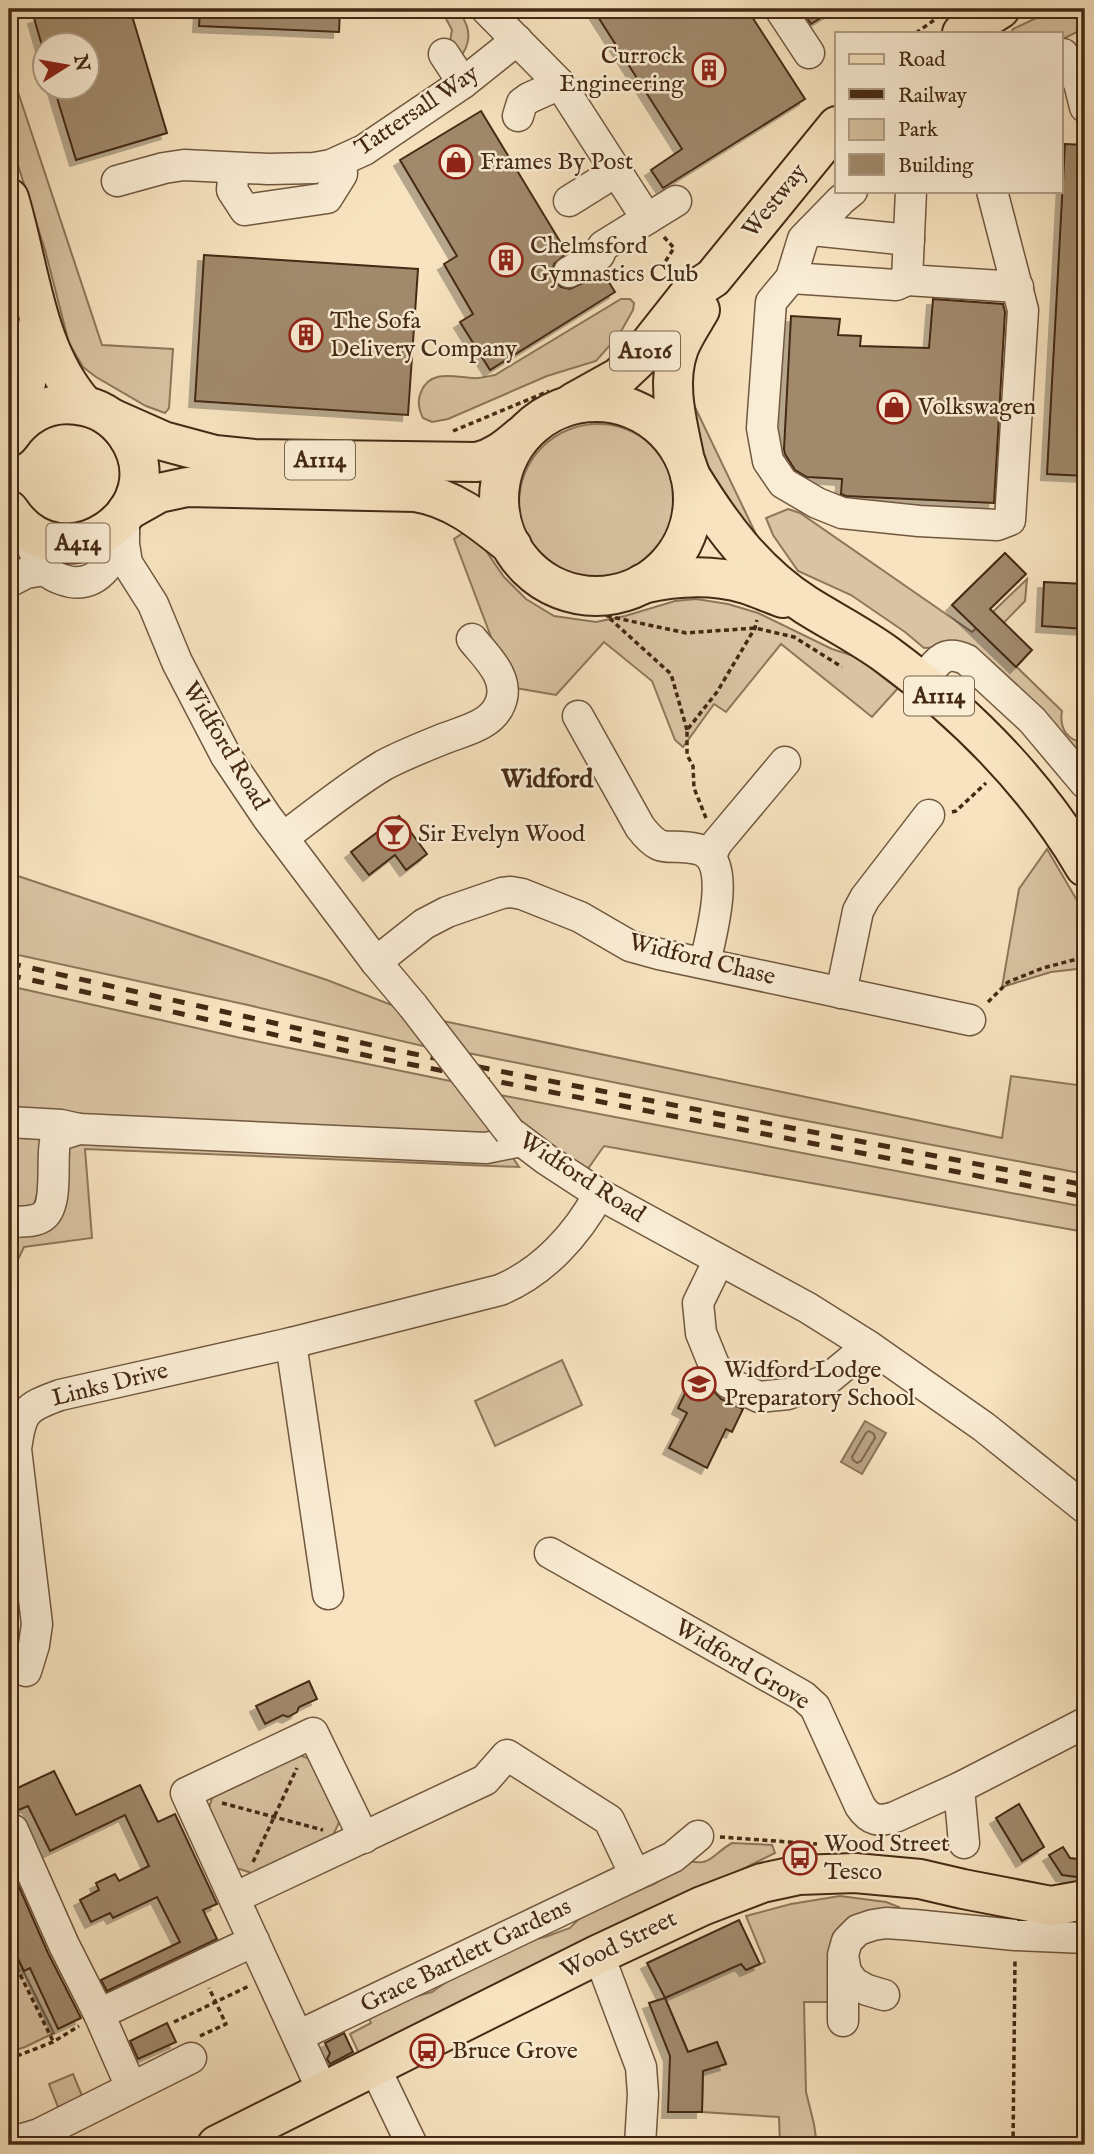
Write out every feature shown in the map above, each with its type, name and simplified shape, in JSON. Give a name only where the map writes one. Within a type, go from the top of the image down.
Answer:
[{"type":"main road","name":"Westway","points":[[561,397],[619,377],[637,360],[691,293],[713,278],[835,128]]},
{"type":"main road","name":"A414","points":[[9,198],[38,320],[62,375],[72,391],[127,436],[136,458],[138,477],[137,489],[125,520],[104,534],[81,543],[55,542],[40,538],[17,521]]},
{"type":"main road","name":"Westway","points":[[687,468],[672,373],[679,347],[701,308],[713,278]]},
{"type":"main road","name":"A414","points":[[10,435],[21,407],[38,320]]},
{"type":"main road","name":"A1114","points":[[97,412],[163,441],[203,453],[254,459],[477,462],[504,451],[547,415],[561,397],[576,404],[613,403],[634,410],[651,419],[667,433],[713,513],[758,567],[805,604],[857,634],[922,682],[1007,761],[1051,814],[1085,867]]},
{"type":"main road","name":"A414","points":[[10,435],[29,416],[44,408],[61,404],[97,412]]},
{"type":"main road","name":"A1114","points":[[527,431],[509,456],[500,487],[502,520],[512,546],[537,575],[557,587],[586,595],[607,595],[667,578],[719,578],[805,604]]},
{"type":"main road","name":"A1114","points":[[642,584],[664,567],[684,539],[692,510],[692,492],[687,468]]},
{"type":"main road","name":"A1114","points":[[125,520],[159,493],[187,487],[415,492],[449,501],[512,546]]},
{"type":"main road","name":"Wood Street","points":[[216,2145],[597,1955],[730,1894],[762,1883],[799,1875],[855,1873],[920,1879],[963,1889],[1068,1903],[1065,1921],[1085,1927]]},
{"type":"street","points":[[486,9],[560,84],[603,136],[617,171],[647,219]]},
{"type":"street","points":[[780,9],[809,53]]},
{"type":"street","name":"Tattersall Way","points":[[117,181],[184,165],[314,168],[331,165],[463,83],[517,40]]},
{"type":"street","points":[[1070,50],[1085,107]]},
{"type":"street","points":[[444,54],[463,83]]},
{"type":"street","points":[[518,116],[522,103],[560,84]]},
{"type":"street","points":[[234,168],[232,190],[245,209],[327,198],[354,150]]},
{"type":"street","points":[[569,201],[617,171]]},
{"type":"street","points":[[851,192],[803,239],[791,278],[771,302],[762,428],[768,461],[783,483],[817,503],[842,513],[919,522],[997,525],[1010,520],[1023,310],[992,192]]},
{"type":"street","points":[[907,280],[911,192]]},
{"type":"street","points":[[569,272],[599,255],[602,242],[676,201]]},
{"type":"street","points":[[812,230],[909,240]]},
{"type":"street","points":[[791,278],[896,285],[907,280],[1018,288]]},
{"type":"street","points":[[84,582],[101,573],[110,562],[125,520]]},
{"type":"street","name":"Widford Road","points":[[125,520],[127,563],[153,604],[167,642]]},
{"type":"street","points":[[9,582],[26,573],[45,570],[17,521]]},
{"type":"street","name":"Widford Road","points":[[45,570],[64,580],[135,594],[167,642],[226,756],[376,962],[515,1137],[599,1194],[808,1308],[868,1346],[984,1427],[1085,1508]]},
{"type":"street","points":[[284,837],[382,766],[483,724],[493,715],[500,705],[503,692],[501,678],[472,639]]},
{"type":"street","points":[[922,682],[939,660],[946,656],[958,656],[967,660],[1032,720],[1085,783]]},
{"type":"street","points":[[578,716],[640,827],[651,840],[661,847],[714,849]]},
{"type":"street","points":[[705,963],[717,898],[714,849],[785,762]]},
{"type":"street","points":[[841,992],[858,911],[865,898],[929,815]]},
{"type":"street","name":"Widford Chase","points":[[376,962],[424,924],[447,912],[511,892],[580,917],[630,946],[970,1020]]},
{"type":"street","points":[[9,1122],[61,1125],[79,1129],[486,1148],[515,1137]]},
{"type":"street","points":[[9,1222],[33,1220],[49,1211],[52,1201],[55,1142],[60,1135],[79,1129]]},
{"type":"street","name":"Links Drive","points":[[26,1671],[37,1624],[16,1449],[19,1425],[25,1412],[60,1395],[291,1343],[499,1290],[522,1281],[539,1268],[580,1224],[599,1194]]},
{"type":"street","points":[[719,1259],[698,1303],[701,1333],[714,1365],[729,1383],[759,1397],[788,1394],[827,1380],[868,1346]]},
{"type":"street","points":[[291,1343],[328,1594]]},
{"type":"street","name":"Widford Grove","points":[[550,1553],[803,1696],[815,1707],[860,1807],[874,1820],[884,1821],[895,1817],[959,1788]]},
{"type":"street","points":[[964,1843],[959,1788],[1085,1723]]},
{"type":"street","points":[[323,2092],[186,1793],[313,1733],[364,1838]]},
{"type":"street","points":[[234,1898],[485,1780],[507,1755],[609,1820],[635,1875]]},
{"type":"street","points":[[9,1832],[13,1829],[131,2087]]},
{"type":"street","name":"Grace Bartlett Gardens","points":[[298,2036],[673,1857],[698,1836]]},
{"type":"street","points":[[842,2021],[843,1955],[847,1941],[858,1930],[886,1923],[1016,1935],[1085,1938]]},
{"type":"street","points":[[99,2014],[254,1941]]},
{"type":"street","points":[[597,1955],[641,2067],[643,2094],[640,2145]]},
{"type":"street","points":[[843,1955],[846,1972],[854,1983],[884,1995]]},
{"type":"street","points":[[9,2143],[40,2134],[131,2087],[192,2049]]},
{"type":"street","points":[[374,2066],[412,2145]]},
{"type":"path","points":[[921,32],[974,22]]},
{"type":"path","points":[[663,265],[674,248]]},
{"type":"path","points":[[449,433],[561,397]]},
{"type":"path","points":[[687,730],[717,692],[755,628],[758,613]]},
{"type":"path","points":[[714,849],[695,788],[693,766],[687,755],[687,730],[671,674],[607,616],[686,633],[755,628],[794,637],[842,667]]},
{"type":"path","points":[[929,815],[956,811],[1007,761]]},
{"type":"path","points":[[970,1020],[1008,982],[1043,968],[1085,957]]},
{"type":"path","points":[[234,1898],[313,1733]]},
{"type":"path","points":[[186,1793],[334,1833],[364,1838]]},
{"type":"path","points":[[9,1952],[53,2042]]},
{"type":"path","points":[[1013,2145],[1015,1955]]},
{"type":"path","points":[[192,2049],[226,2024],[200,1967]]},
{"type":"path","points":[[174,2022],[270,1976]]},
{"type":"path","points":[[9,2059],[53,2042],[99,2014]]},
{"type":"green space","points":[[441,9],[457,9],[464,20],[468,43],[462,55],[450,41],[452,30]]},
{"type":"green space","points":[[1055,9],[1085,9],[1085,28],[1062,40],[1062,32],[1012,32]]},
{"type":"green space","points":[[9,65],[102,345],[173,349],[169,408],[165,413],[146,406],[96,377],[83,367],[69,343],[45,250],[9,137]]},
{"type":"green space","points":[[621,299],[630,299],[634,303],[633,310],[619,335],[596,361],[547,376],[448,419],[432,422],[423,418],[419,399],[430,380],[443,376],[476,378],[495,375]]},
{"type":"green space","points":[[681,378],[766,555],[701,461]]},
{"type":"green space","points":[[598,424],[628,430],[654,447],[671,473],[677,503],[671,533],[654,559],[628,576],[598,582],[568,576],[542,559],[525,533],[519,503],[525,473],[542,447],[568,430]]},
{"type":"green space","points":[[788,509],[800,513],[972,632],[1027,579],[1025,601],[988,639],[1062,711],[1063,728],[1069,736],[1085,742],[1085,770],[960,646],[924,648],[851,595],[798,571],[773,535],[766,518]]},
{"type":"green space","points":[[466,531],[484,548],[504,577],[526,599],[554,616],[596,622],[675,601],[696,599],[728,604],[758,613],[832,649],[866,660],[899,687],[872,717],[781,644],[726,712],[714,704],[683,747],[675,740],[652,681],[604,642],[556,695],[510,687],[454,539]]},
{"type":"green space","points":[[1047,849],[1085,914],[1085,968],[1051,972],[1002,987],[1019,889]]},
{"type":"green space","points":[[9,873],[327,980],[397,1007],[427,1047],[9,953]]},
{"type":"green space","points":[[9,986],[455,1082],[519,1167],[85,1149],[92,1238],[24,1247],[9,1278]]},
{"type":"green space","points":[[443,1021],[1002,1138],[1011,1076],[1085,1086],[1085,1174],[468,1053]]},
{"type":"green space","points":[[500,1095],[1085,1207],[1085,1232],[604,1146],[587,1170],[525,1127]]},
{"type":"green space","points":[[562,1360],[582,1405],[495,1446],[475,1401]]},
{"type":"green space","points":[[289,1752],[317,1761],[343,1814],[329,1844],[261,1876],[230,1866],[206,1817],[216,1786]]},
{"type":"green space","points":[[732,1843],[772,1845],[775,1853],[361,2058],[350,2034],[371,2023],[365,2010],[432,1992],[466,1968],[522,1942],[570,1928],[587,1911],[654,1884],[674,1872],[685,1860],[701,1862],[711,1859]]},
{"type":"green space","points":[[840,1896],[886,1902],[899,1907],[896,1915],[858,1930],[831,2002],[804,2002],[806,2092],[817,2145],[780,2145],[779,2117],[702,2112],[703,2069],[726,2063],[717,2042],[688,2052],[665,1998],[740,1962],[746,1970],[765,1962],[746,1916],[791,1904]]},
{"type":"green space","points":[[9,1942],[54,2033],[9,2052]]},
{"type":"green space","points":[[73,2074],[83,2098],[58,2107],[49,2084]]},
{"type":"water","points":[[865,1421],[886,1433],[862,1474],[841,1462]]},
{"type":"building","points":[[64,9],[130,9],[167,133],[76,160],[58,102],[102,102],[102,32],[38,32],[34,18]]},
{"type":"building","points":[[200,9],[340,9],[339,32],[199,26]]},
{"type":"building","name":"Currock Engineering","points":[[593,9],[747,9],[805,99],[663,188],[651,170],[682,149]]},
{"type":"building","points":[[801,9],[835,9],[811,24]]},
{"type":"building","points":[[481,111],[567,253],[554,264],[554,281],[561,287],[570,289],[596,277],[597,280],[605,276],[615,292],[490,370],[460,322],[473,314],[444,264],[457,256],[400,160]]},
{"type":"building","points":[[1065,144],[1085,145],[1085,476],[1047,474]]},
{"type":"building","name":"The Sofa Delivery Company","points":[[204,255],[418,269],[408,415],[195,401]]},
{"type":"building","name":"Volkswagen","points":[[933,299],[1003,304],[1005,312],[994,503],[846,496],[841,494],[842,479],[807,477],[795,470],[784,449],[791,316],[840,319],[838,335],[861,336],[860,346],[929,348]]},
{"type":"building","points":[[1005,553],[1026,574],[990,609],[1032,650],[1016,667],[952,605]]},
{"type":"building","points":[[1044,582],[1085,584],[1085,629],[1042,626]]},
{"type":"building","name":"Sir Evelyn Wood","points":[[399,816],[427,854],[406,870],[395,855],[369,875],[351,852]]},
{"type":"building","points":[[693,1377],[708,1385],[721,1399],[743,1409],[732,1432],[726,1429],[707,1468],[669,1448],[687,1413],[678,1408]]},
{"type":"building","points":[[309,1681],[317,1699],[299,1707],[297,1712],[288,1717],[283,1715],[265,1724],[256,1706]]},
{"type":"building","points":[[54,1771],[76,1815],[140,1785],[158,1822],[175,1814],[217,1904],[203,1910],[217,1939],[107,1991],[101,1980],[180,1942],[157,1897],[113,1918],[110,1913],[91,1922],[80,1900],[99,1890],[96,1883],[115,1874],[119,1881],[149,1866],[125,1815],[50,1851],[28,1806],[9,1814],[9,1792]]},
{"type":"building","points":[[1019,1804],[1044,1847],[1022,1861],[996,1818]]},
{"type":"building","points":[[1063,1847],[1070,1858],[1085,1860],[1085,1878],[1062,1875],[1049,1855]]},
{"type":"building","points":[[9,1864],[48,1953],[81,2018],[58,2029],[30,1968],[24,1971],[9,1940]]},
{"type":"building","points":[[739,1920],[760,1964],[746,1970],[741,1964],[665,1998],[647,1963]]},
{"type":"building","points":[[665,1998],[688,2052],[717,2042],[726,2064],[703,2071],[702,2112],[668,2112],[670,2056],[649,2003]]},
{"type":"building","points":[[167,2023],[176,2042],[138,2059],[130,2041]]},
{"type":"building","points":[[344,2033],[353,2052],[330,2064],[327,2059],[330,2053],[325,2043]]},
{"type":"railway","points":[[9,963],[380,1047],[1085,1185]]},
{"type":"railway","points":[[9,975],[378,1058],[1085,1197]]},
{"type":"place","name":"Currock Engineering","points":[[709,70]]},
{"type":"place","name":"Frames By Post","points":[[456,162]]},
{"type":"place","name":"Chelmsford Gymnastics Club","points":[[506,260]]},
{"type":"place","name":"The Sofa Delivery Company","points":[[306,335]]},
{"type":"place","name":"Volkswagen","points":[[894,407]]},
{"type":"place","name":"Sir Evelyn Wood","points":[[394,834]]},
{"type":"place","name":"Widford Lodge Preparatory School","points":[[699,1384]]},
{"type":"place","name":"Wood Street Tesco","points":[[800,1858]]},
{"type":"place","name":"Bruce Grove","points":[[427,2051]]},
{"type":"district","name":"Widford","points":[[547,779]]}]
